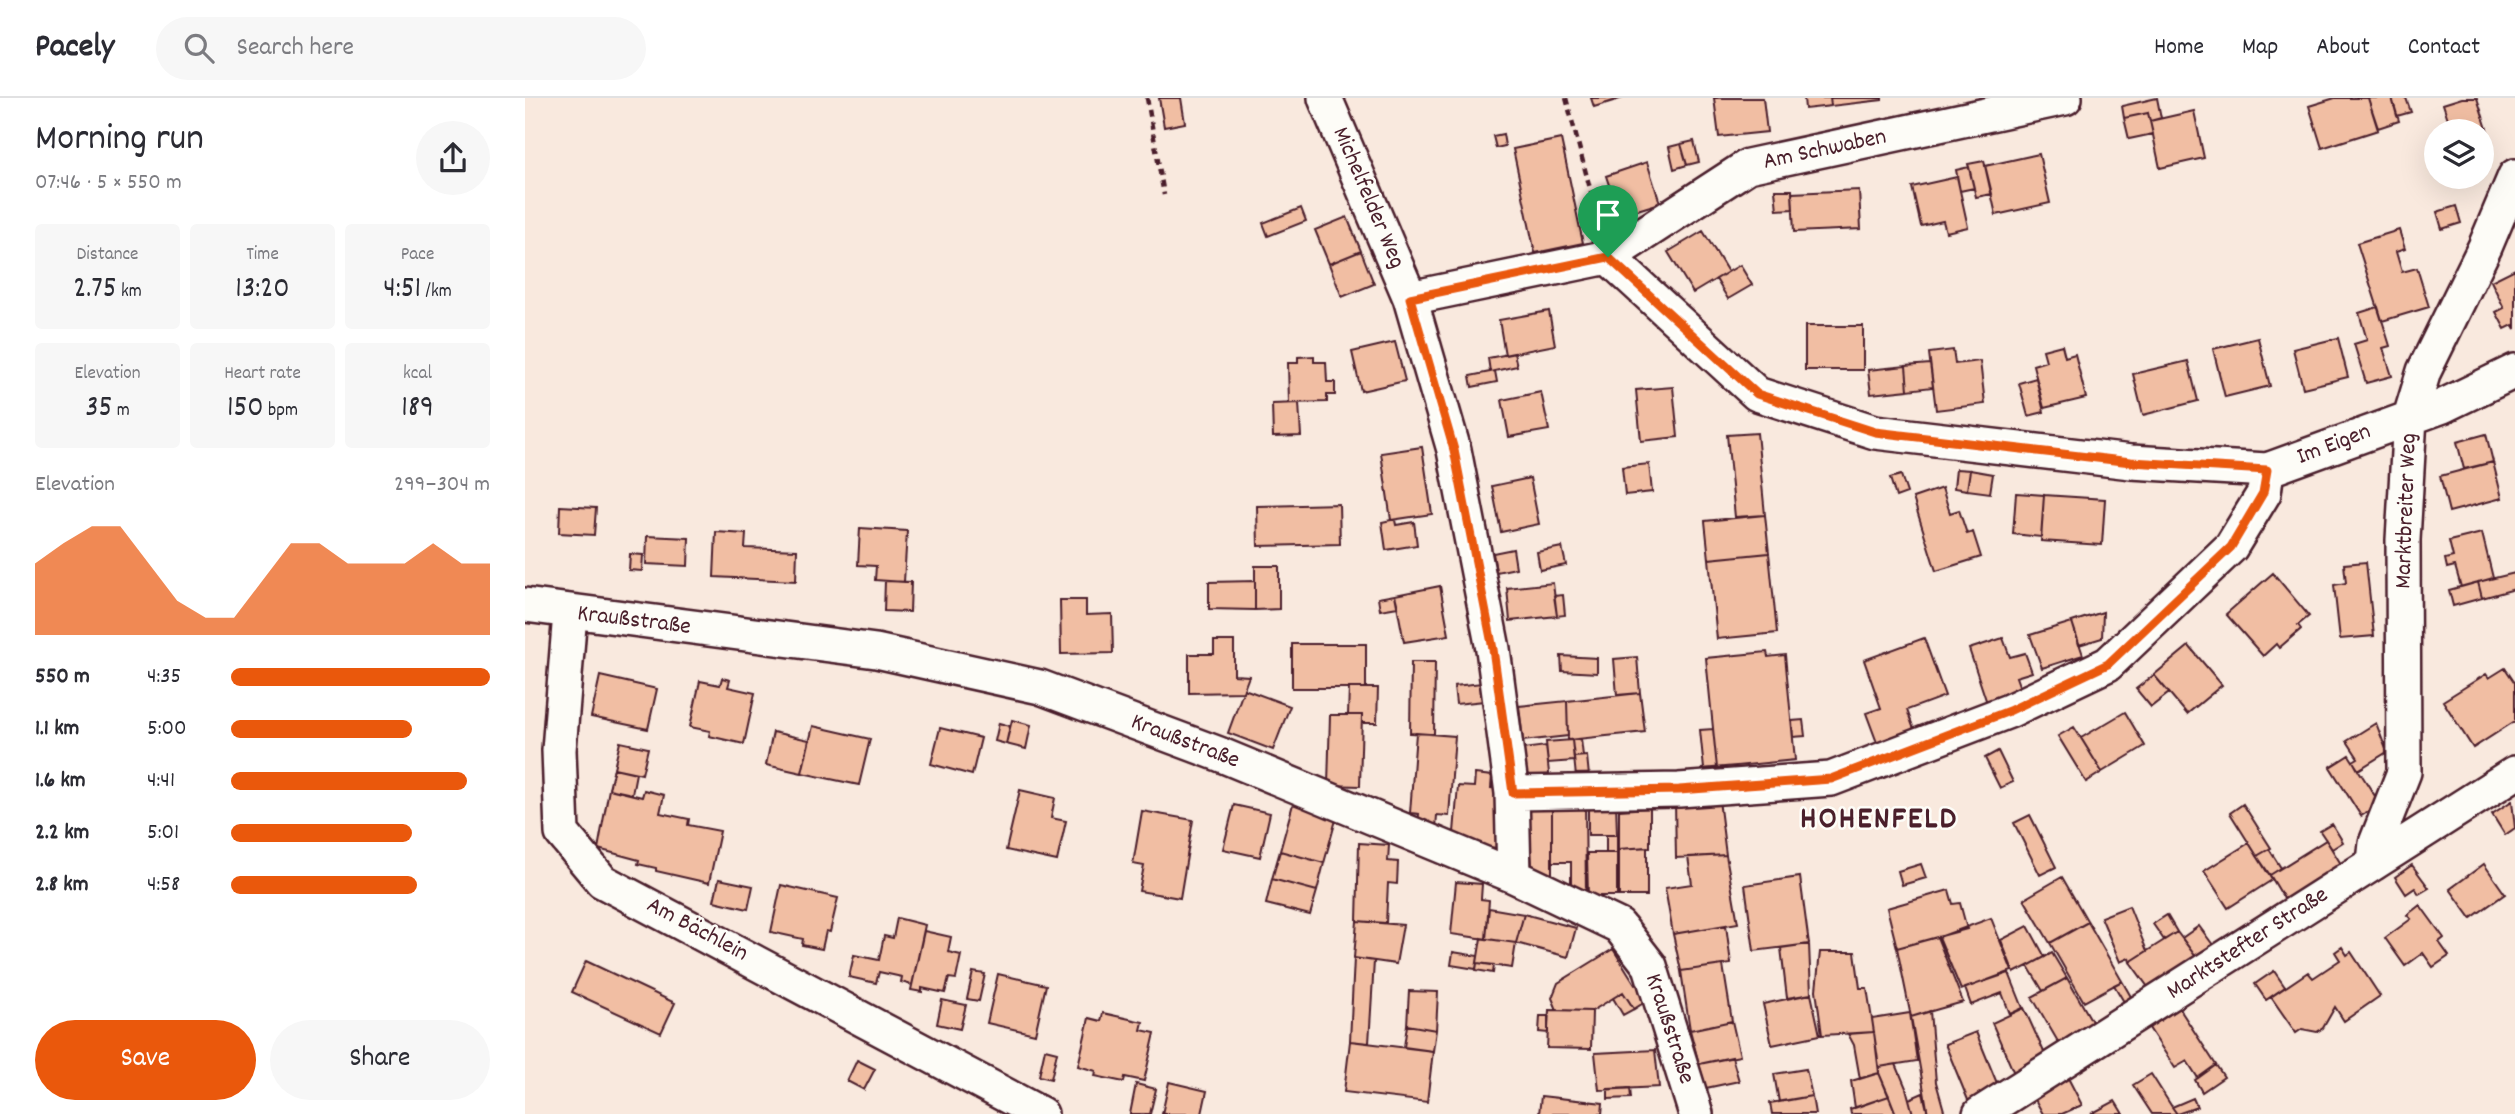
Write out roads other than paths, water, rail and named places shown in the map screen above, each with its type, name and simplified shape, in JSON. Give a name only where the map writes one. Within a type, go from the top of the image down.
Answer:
[{"type":"street","name":"Michelfelder Weg","points":[[1325,98],[1410,298],[1454,450],[1493,649],[1513,793],[1514,876]]},
{"type":"street","name":"Am Schwaben","points":[[1608,257],[1748,166],[2065,98]]},
{"type":"street","name":"Marktbreiter Weg","points":[[2374,863],[2376,844],[2404,772],[2403,540],[2410,416],[2424,371],[2485,247],[2515,176]]},
{"type":"street","points":[[1410,298],[1608,257]]},
{"type":"street","name":"Im Eigen","points":[[1608,257],[1757,394],[1875,432],[2131,462],[2267,470],[2443,406],[2515,371]]},
{"type":"street","points":[[1513,793],[1679,790],[1831,779],[2009,711],[2108,664],[2231,547],[2263,493],[2267,470]]},
{"type":"street","name":"Kraußstraße","points":[[525,605],[876,651],[1040,687],[1219,754],[1514,876],[1619,926],[1650,966],[1696,1114]]},
{"type":"street","name":"Am Bächlein","points":[[570,613],[559,750],[562,833],[603,881],[1041,1114]]},
{"type":"street","name":"Marktstefter Straße","points":[[1980,1114],[2515,773]]},
{"type":"district","name":"HOHENFELD","points":[[1879,821]]}]
